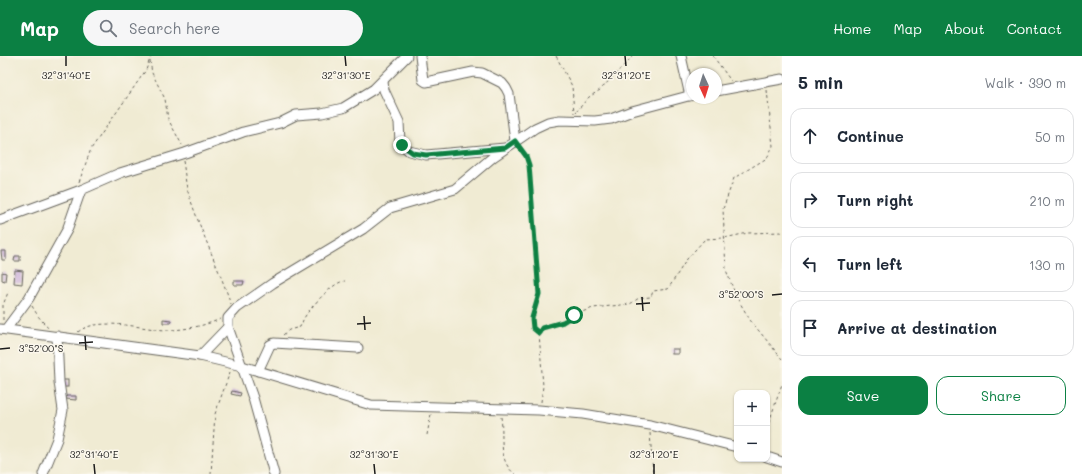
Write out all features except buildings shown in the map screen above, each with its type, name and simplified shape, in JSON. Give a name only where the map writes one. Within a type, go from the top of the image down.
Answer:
[{"type":"street","points":[[0,220],[80,187],[183,154],[243,132],[280,123],[296,115],[322,113],[343,108],[359,100],[383,81],[407,56]]},
{"type":"street","points":[[420,56],[422,76],[423,80],[426,82],[472,72],[482,73],[505,86],[508,90],[512,106],[515,141]]},
{"type":"street","points":[[681,56],[686,76]]},
{"type":"street","points":[[722,90],[782,79]]},
{"type":"street","points":[[383,81],[384,90],[399,122],[400,142],[409,151],[426,155],[505,148]]},
{"type":"street","points":[[274,474],[264,434],[228,327],[228,321],[232,313],[273,283],[363,230],[390,208],[455,189],[505,148],[535,128],[548,122],[571,117],[595,121],[611,119],[632,110],[686,96]]},
{"type":"street","points":[[3,329],[29,298],[67,230],[80,187]]},
{"type":"street","points":[[200,356],[208,350],[228,327]]},
{"type":"street","points":[[3,329],[200,356],[242,366],[371,405],[539,410],[582,414],[650,425],[734,446]]},
{"type":"street","points":[[43,474],[57,439],[63,410],[59,382],[57,336]]},
{"type":"street","points":[[258,371],[271,344],[278,342],[358,348]]},
{"type":"street","points":[[770,458],[782,462]]},
{"type":"path","points":[[70,338],[86,327],[128,325],[153,329],[178,330],[201,326],[232,313],[220,270],[194,209],[186,185],[183,154],[169,122],[165,99],[152,72],[150,61],[151,56]]},
{"type":"path","points":[[556,56],[572,86],[571,117]]},
{"type":"path","points":[[571,117],[589,97],[600,90],[633,56]]},
{"type":"path","points":[[713,56],[724,70],[734,87]]},
{"type":"path","points":[[80,187],[91,149],[150,61]]},
{"type":"path","points":[[766,82],[773,146],[767,158],[734,178],[723,209],[724,238],[726,270],[736,296],[750,320],[782,359]]},
{"type":"path","points":[[515,141],[526,156],[529,165],[539,294],[532,323],[533,328],[539,333]]},
{"type":"path","points":[[539,410],[543,386],[539,333],[542,328],[563,322],[576,314],[590,309],[630,304],[639,298],[650,297],[653,291],[668,289],[686,259],[704,240],[724,238],[748,232],[782,232]]},
{"type":"path","points":[[278,342],[287,331],[300,327],[305,316],[318,301],[340,282],[345,281]]},
{"type":"path","points":[[3,329],[3,305],[9,290]]},
{"type":"path","points":[[29,298],[38,316],[57,336]]},
{"type":"path","points":[[211,474],[216,406],[228,381],[231,363]]},
{"type":"path","points":[[768,426],[782,384]]},
{"type":"path","points":[[427,435],[431,417],[430,407]]},
{"type":"path","points":[[500,409],[504,459],[507,466],[515,474]]},
{"type":"path","points":[[650,425],[650,453],[653,474]]},
{"type":"route","points":[[402,145],[413,153],[426,155],[505,148],[515,141],[526,156],[529,165],[539,294],[532,318],[533,328],[539,333],[542,328],[563,322],[574,315]]}]
